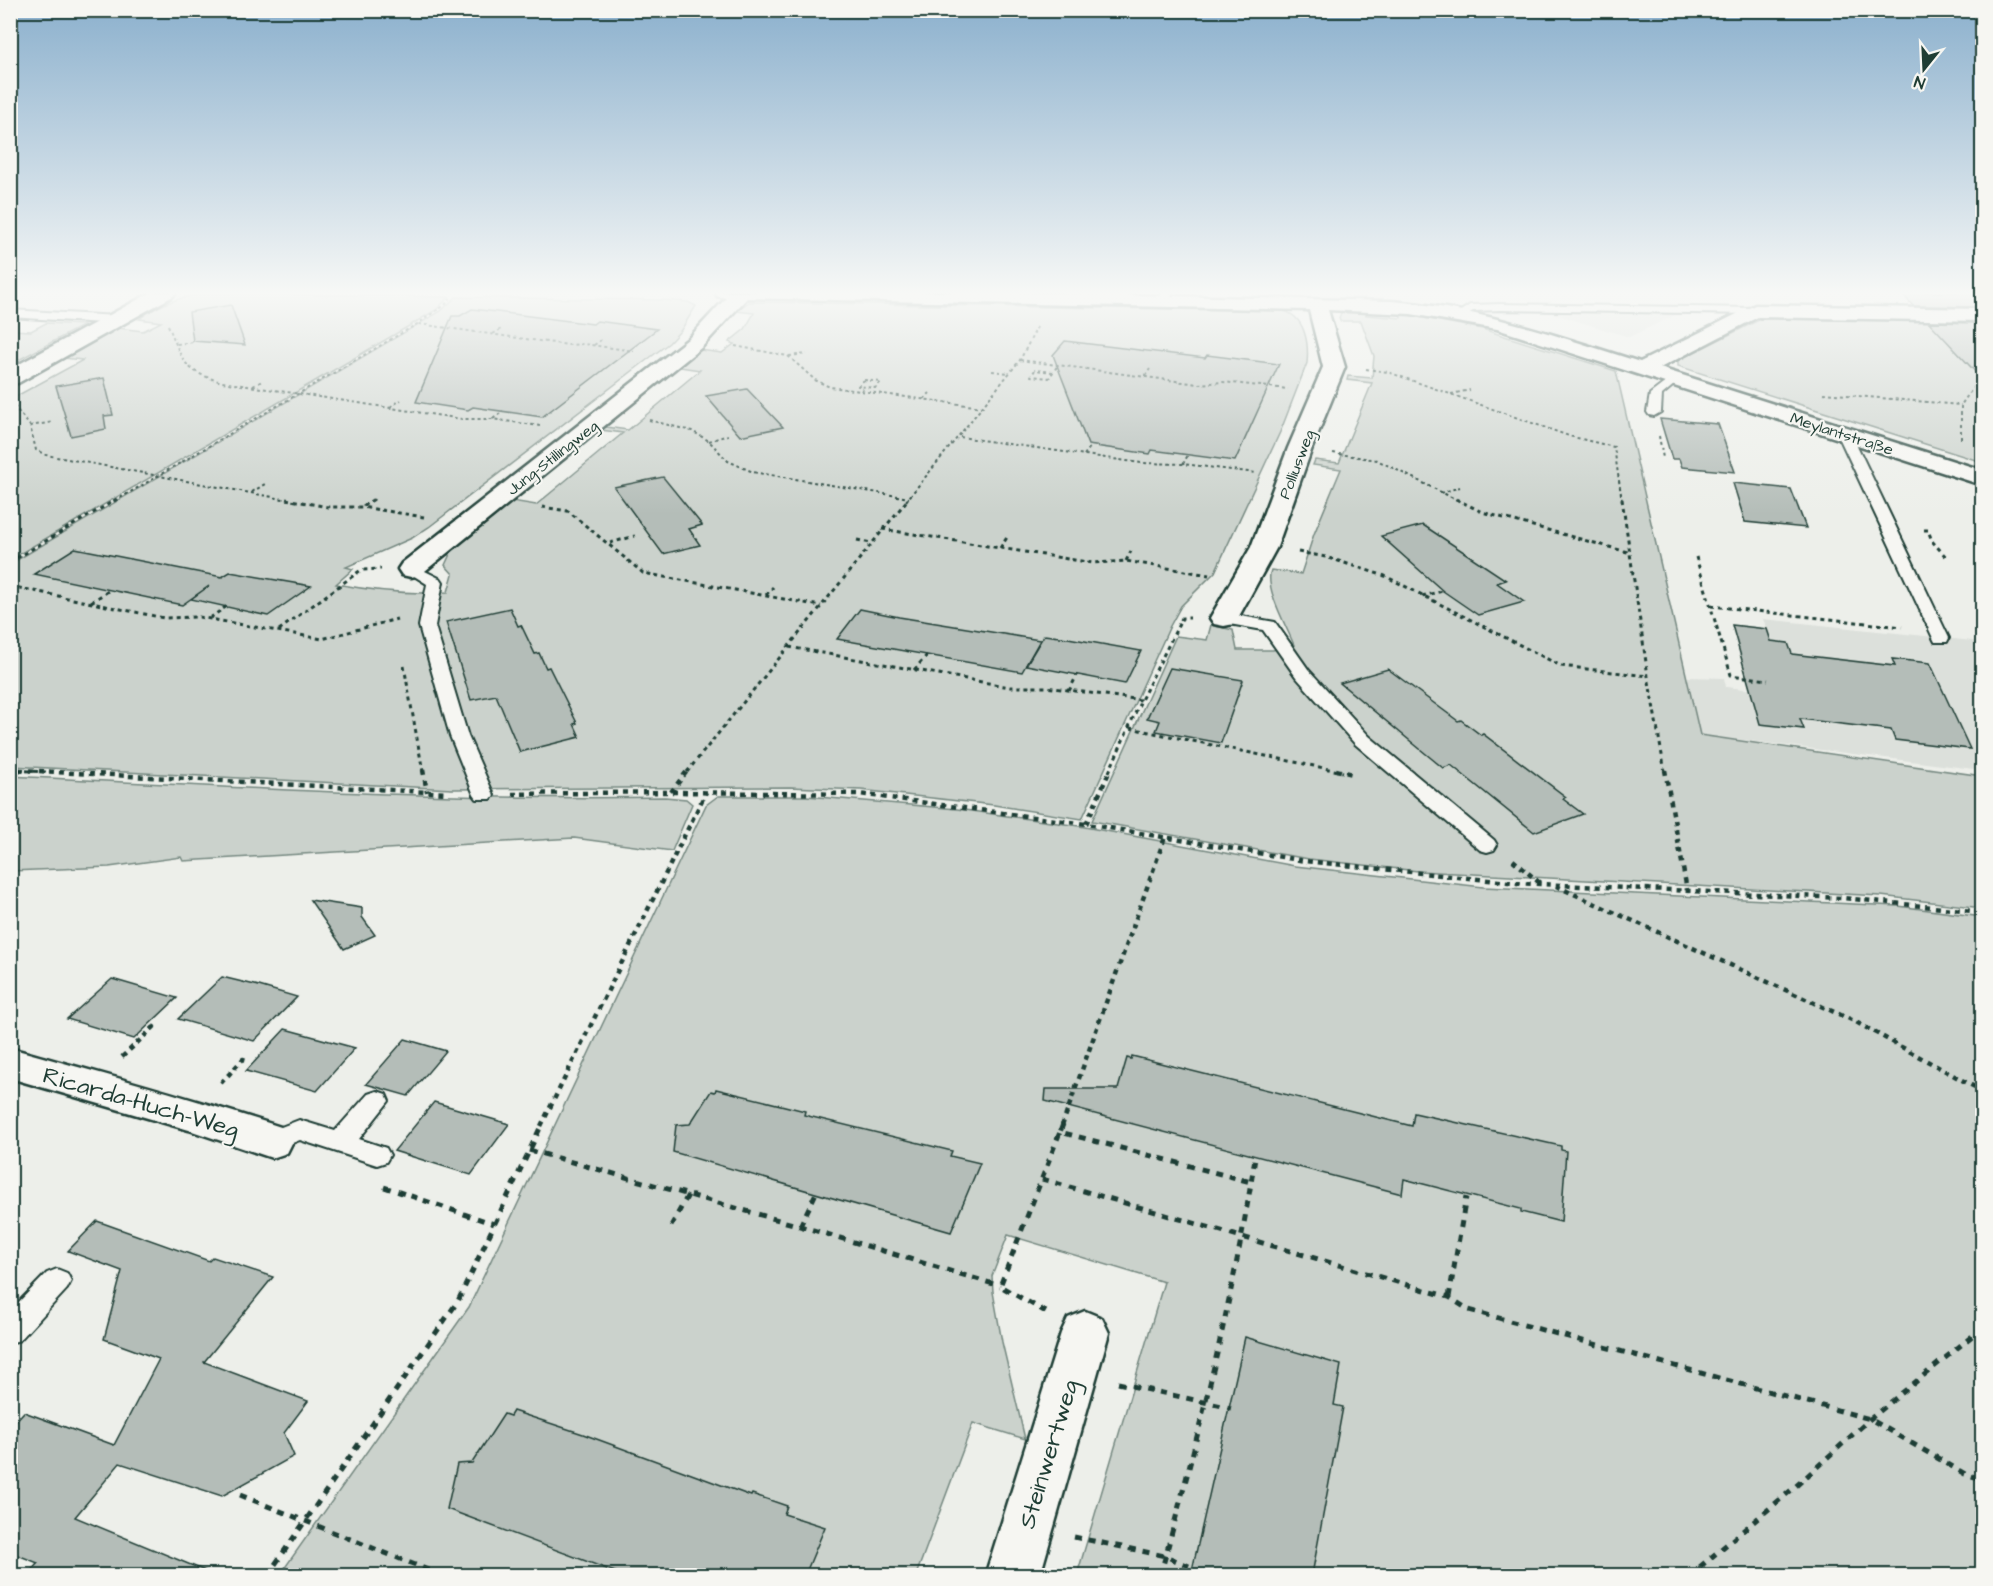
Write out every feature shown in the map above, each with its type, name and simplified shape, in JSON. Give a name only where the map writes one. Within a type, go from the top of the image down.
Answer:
[{"type":"street","points":[[10,378],[32,366]]},
{"type":"street","name":"Jung-Stillingweg","points":[[411,569],[666,366]]},
{"type":"street","name":"Polliusweg","points":[[1224,618],[1264,547],[1300,448],[1334,366]]},
{"type":"street","name":"Meylantstraße","points":[[1632,366],[1983,478]]},
{"type":"street","points":[[1642,369],[1648,366]]},
{"type":"street","name":"Ricarda-Huch-Weg","points":[[10,1063],[193,1115],[272,1141]]},
{"type":"street","name":"Steinwertweg","points":[[1012,1575],[1079,1353]]},
{"type":"lane","points":[[1654,412],[1656,394],[1675,379]]},
{"type":"lane","points":[[1845,435],[1940,634]]},
{"type":"lane","points":[[411,569],[435,582],[426,626],[459,736],[484,795]]},
{"type":"lane","points":[[1224,618],[1269,626],[1302,673],[1362,740],[1487,845]]},
{"type":"lane","points":[[340,1143],[377,1101]]},
{"type":"lane","points":[[272,1141],[299,1130],[377,1155]]},
{"type":"lane","points":[[10,1331],[57,1281]]},
{"type":"path","points":[[187,366],[202,376],[222,382],[462,419],[492,419],[550,427]]},
{"type":"path","points":[[10,562],[344,366]]},
{"type":"path","points":[[799,366],[815,380],[830,387],[982,408]]},
{"type":"path","points":[[671,792],[1015,366]]},
{"type":"path","points":[[1053,372],[1035,370],[1031,376],[1049,378],[1057,366]]},
{"type":"path","points":[[1066,366],[1198,384],[1222,382],[1324,393]]},
{"type":"path","points":[[1334,366],[1388,372],[1569,436],[1614,447],[1648,676],[1687,890]]},
{"type":"path","points":[[1145,376],[1150,369]]},
{"type":"path","points":[[992,371],[1010,373]]},
{"type":"path","points":[[1961,447],[1960,405],[1983,375]]},
{"type":"path","points":[[1222,382],[1227,376]]},
{"type":"path","points":[[864,380],[881,382],[875,388],[865,387],[858,386],[864,380]]},
{"type":"path","points":[[252,386],[262,381]]},
{"type":"path","points":[[861,392],[865,387]]},
{"type":"path","points":[[1451,394],[1470,390]]},
{"type":"path","points":[[1814,392],[1960,405]]},
{"type":"path","points":[[924,400],[930,393]]},
{"type":"path","points":[[390,408],[401,400]]},
{"type":"path","points":[[10,406],[15,406],[30,426],[36,450],[46,456],[328,507],[363,507],[431,518]]},
{"type":"path","points":[[492,419],[503,411]]},
{"type":"path","points":[[607,413],[661,422],[692,431],[709,441],[728,461],[753,472],[910,498]]},
{"type":"path","points":[[30,426],[53,422]]},
{"type":"path","points":[[709,441],[728,435]]},
{"type":"path","points":[[959,437],[1141,463],[1183,464],[1291,478]]},
{"type":"path","points":[[1084,455],[1091,446]]},
{"type":"path","points":[[1300,448],[1377,460],[1482,512],[1631,553]]},
{"type":"path","points":[[1183,464],[1188,455]]},
{"type":"path","points":[[251,493],[265,484]]},
{"type":"path","points":[[1440,493],[1460,487]]},
{"type":"path","points":[[363,507],[376,498]]},
{"type":"path","points":[[498,499],[568,512],[609,543],[643,573],[822,606]]},
{"type":"path","points":[[882,529],[1093,563],[1126,561],[1245,581]]},
{"type":"path","points":[[1928,530],[1932,541],[1948,559]]},
{"type":"path","points":[[609,543],[635,536]]},
{"type":"path","points":[[1000,548],[1008,536]]},
{"type":"path","points":[[857,540],[871,543]]},
{"type":"path","points":[[1264,547],[1326,557],[1385,576],[1561,666],[1648,676]]},
{"type":"path","points":[[1126,561],[1131,551]]},
{"type":"path","points":[[1696,557],[1731,675],[1768,680]]},
{"type":"path","points":[[279,630],[361,570],[411,569]]},
{"type":"path","points":[[10,586],[164,618],[210,618],[322,639],[430,611]]},
{"type":"path","points":[[766,596],[773,587]]},
{"type":"path","points":[[90,603],[110,590]]},
{"type":"path","points":[[1422,596],[1443,591]]},
{"type":"path","points":[[210,618],[227,606]]},
{"type":"path","points":[[1711,606],[1940,634]]},
{"type":"path","points":[[1086,824],[1141,700],[1182,618],[1224,618]]},
{"type":"path","points":[[788,647],[1010,687],[1046,687],[1141,700]]},
{"type":"path","points":[[914,670],[927,655]]},
{"type":"path","points":[[1069,691],[1077,675]]},
{"type":"path","points":[[1130,728],[1354,774]]},
{"type":"path","points":[[10,770],[484,795],[671,792],[859,794],[1086,824],[1305,861],[1517,883],[1843,898],[1983,912]]},
{"type":"path","points":[[267,1575],[458,1301],[529,1150],[706,792]]},
{"type":"path","points":[[1000,1286],[1060,1132],[1166,837]]},
{"type":"path","points":[[1553,884],[1854,1021],[1983,1091]]},
{"type":"path","points":[[1060,1132],[1251,1182]]},
{"type":"path","points":[[529,1150],[800,1226],[1000,1286],[1079,1353],[1206,1403],[1231,1408]]},
{"type":"path","points":[[1160,1575],[1206,1403],[1243,1237],[1255,1158]]},
{"type":"path","points":[[1042,1179],[1449,1297],[1469,1310],[1870,1419],[1965,1474],[1983,1479]]},
{"type":"path","points":[[800,1226],[817,1191]]},
{"type":"path","points":[[671,1226],[688,1195]]},
{"type":"path","points":[[1449,1297],[1466,1197]]},
{"type":"path","points":[[1689,1575],[1796,1487],[1870,1419],[1983,1328]]},
{"type":"path","points":[[240,1495],[443,1575]]},
{"type":"path","points":[[1027,1526],[1165,1556],[1194,1568]]},
{"type":"shaded area","points":[[72,366],[340,366],[11,559],[11,399]]},
{"type":"shaded area","points":[[347,366],[639,366],[429,527],[412,538],[346,567],[353,569],[336,584],[392,592],[420,593],[448,592],[453,574],[445,565],[452,550],[512,501],[536,505],[623,433],[601,430],[606,427],[628,430],[700,370],[681,366],[1306,366],[1281,430],[1215,572],[1181,606],[1170,626],[1082,819],[994,805],[861,790],[790,787],[452,789],[11,766],[10,564]]},
{"type":"shaded area","points":[[1373,366],[1600,366],[1616,371],[1700,735],[1982,776],[1982,908],[1881,896],[1418,871],[1309,859],[1092,821],[1176,636],[1207,640],[1211,625],[1233,630],[1237,650],[1273,650],[1294,645],[1273,597],[1271,570],[1301,574],[1314,534],[1341,469],[1313,465],[1315,460],[1339,463],[1372,383],[1347,380],[1348,376],[1372,378]]},
{"type":"shaded area","points":[[1678,366],[1982,366],[1982,462]]},
{"type":"shaded area","points":[[1763,619],[1982,642],[1982,770],[1700,735],[1687,677],[1724,678],[1726,687],[1771,692],[1767,629]]},
{"type":"shaded area","points":[[10,776],[419,795],[665,797],[686,799],[692,804],[672,851],[574,838],[183,861],[181,857],[109,867],[11,871]]},
{"type":"shaded area","points":[[718,796],[806,796],[957,809],[1079,826],[1295,866],[1483,887],[1898,906],[1982,917],[1982,1575],[1077,1575],[1164,1282],[1008,1235],[992,1276],[993,1292],[1002,1342],[1025,1439],[973,1423],[916,1575],[279,1576],[469,1307],[706,805]]},
{"type":"building","points":[[431,366],[609,366],[542,417],[416,402]]},
{"type":"building","points":[[1057,366],[1278,366],[1235,461],[1152,450],[1150,454],[1088,445]]},
{"type":"building","points":[[1970,366],[1983,366],[1983,380]]},
{"type":"building","points":[[104,378],[113,415],[104,416],[106,429],[71,436],[56,386]]},
{"type":"building","points":[[747,389],[783,427],[740,436],[706,396]]},
{"type":"building","points":[[1660,419],[1718,424],[1735,472],[1682,467],[1679,459],[1672,459]]},
{"type":"building","points":[[663,477],[702,525],[689,529],[700,545],[663,554],[614,487]]},
{"type":"building","points":[[1733,483],[1791,489],[1806,528],[1745,522]]},
{"type":"building","points":[[1423,525],[1506,580],[1497,583],[1524,602],[1478,615],[1443,591],[1381,536]]},
{"type":"building","points":[[75,548],[222,577],[230,572],[311,586],[268,616],[191,599],[209,586],[182,605],[34,574]]},
{"type":"building","points":[[510,608],[535,654],[539,653],[546,668],[549,667],[577,723],[574,724],[580,737],[520,752],[496,695],[471,700],[446,622]]},
{"type":"building","points":[[860,609],[1040,640],[1022,672],[837,639]]},
{"type":"building","points":[[1732,625],[1767,629],[1771,641],[1788,643],[1792,654],[1895,666],[1892,659],[1930,663],[1970,749],[1895,740],[1891,730],[1800,719],[1804,729],[1760,724]]},
{"type":"building","points":[[1044,635],[1141,651],[1125,684],[1026,665]]},
{"type":"building","points":[[1170,668],[1243,680],[1221,743],[1156,731],[1160,721],[1147,718]]},
{"type":"building","points":[[1388,669],[1458,721],[1461,720],[1481,735],[1483,734],[1566,797],[1563,799],[1583,814],[1534,832],[1451,765],[1443,768],[1340,683]]},
{"type":"building","points":[[310,900],[362,908],[362,917],[375,935],[344,949]]},
{"type":"building","points":[[222,977],[297,997],[254,1041],[178,1019]]},
{"type":"building","points":[[112,979],[177,998],[134,1039],[67,1019]]},
{"type":"building","points":[[285,1029],[355,1048],[317,1091],[246,1071]]},
{"type":"building","points":[[405,1039],[446,1051],[408,1096],[366,1084]]},
{"type":"building","points":[[1132,1056],[1412,1126],[1414,1113],[1561,1146],[1561,1150],[1566,1151],[1561,1222],[1521,1212],[1521,1209],[1404,1179],[1402,1194],[1045,1101],[1046,1089],[1118,1089],[1127,1058],[1131,1059]]},
{"type":"building","points":[[716,1089],[805,1111],[804,1115],[952,1151],[950,1156],[980,1163],[951,1232],[673,1152],[676,1125],[690,1124],[711,1091],[715,1092]]},
{"type":"building","points":[[434,1102],[509,1124],[471,1175],[394,1151]]},
{"type":"building","points":[[97,1221],[209,1261],[213,1257],[273,1277],[204,1362],[308,1401],[284,1433],[294,1456],[222,1496],[120,1463],[75,1517],[215,1575],[27,1575],[38,1563],[10,1552],[10,1427],[24,1412],[114,1445],[159,1359],[104,1339],[122,1271],[68,1251]]},
{"type":"building","points":[[1245,1337],[1341,1365],[1334,1405],[1343,1407],[1312,1575],[1191,1575]]},
{"type":"building","points":[[513,1411],[583,1434],[751,1496],[752,1494],[787,1506],[784,1514],[825,1527],[805,1575],[623,1575],[447,1509],[457,1464],[472,1463],[504,1414],[510,1416]]}]
